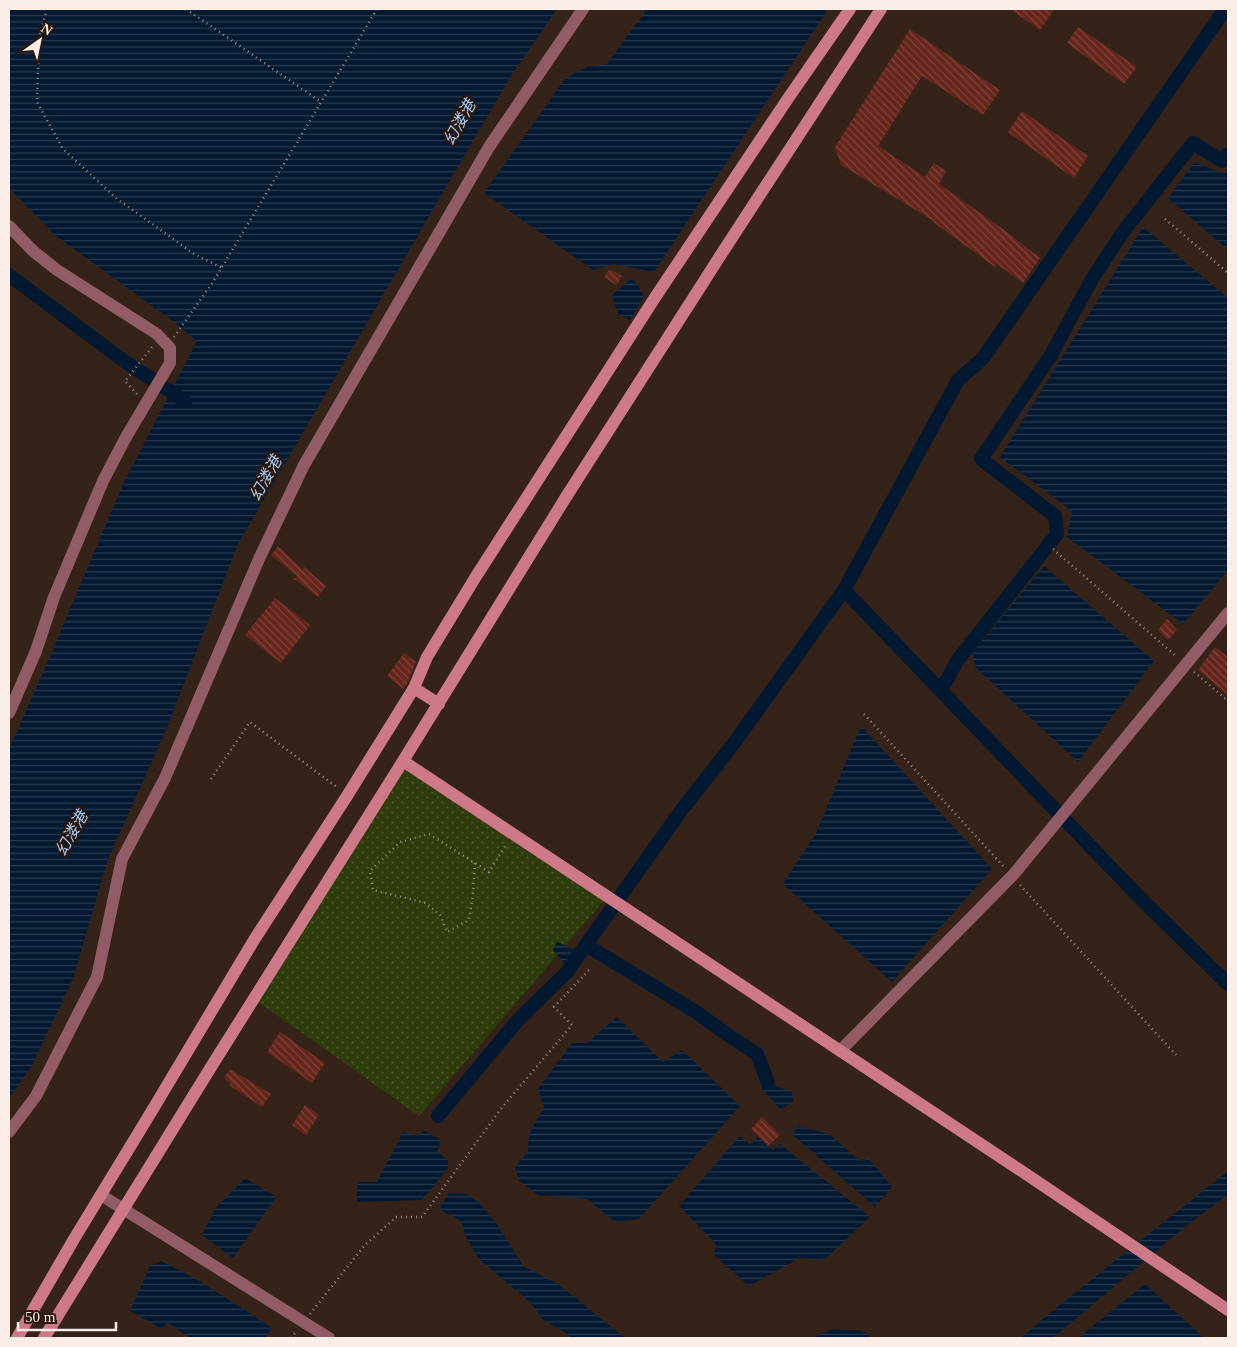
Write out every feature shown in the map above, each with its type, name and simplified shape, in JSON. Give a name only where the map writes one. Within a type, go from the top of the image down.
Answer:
[{"type":"main road","points":[[17,1338],[74,1239],[254,940],[414,688],[428,657],[475,578],[656,296],[850,9]]},
{"type":"main road","points":[[44,1338],[404,761],[566,497],[881,9]]},
{"type":"main road","points":[[414,688],[439,704]]},
{"type":"main road","points":[[404,761],[1228,1310]]},
{"type":"street","points":[[9,1132],[36,1096],[97,977],[122,859],[165,778],[259,559],[304,465],[489,147],[583,9]]},
{"type":"street","points":[[9,226],[33,251],[57,270],[157,334],[170,348],[170,363],[126,437],[103,481],[54,597],[36,651],[9,713]]},
{"type":"street","points":[[840,1051],[1014,874],[1228,613]]},
{"type":"street","points":[[101,1195],[329,1338]]},
{"type":"path","points":[[47,9],[39,37],[37,102],[63,149],[116,198],[194,254],[222,268]]},
{"type":"path","points":[[186,9],[321,102]]},
{"type":"path","points":[[145,404],[126,381],[164,341],[222,268],[378,9]]},
{"type":"path","points":[[1165,219],[1228,273]]},
{"type":"path","points":[[1053,550],[1228,701]]},
{"type":"path","points":[[212,779],[250,722],[347,796]]},
{"type":"path","points":[[474,862],[473,894],[469,920],[447,932],[440,915],[426,903],[373,890],[370,871],[400,842],[429,834],[474,862],[489,872],[513,834]]},
{"type":"path","points":[[291,1338],[364,1246],[396,1217],[422,1217],[500,1110],[572,1025],[554,1007],[590,969]]},
{"type":"green space","points":[[403,761],[607,897],[419,1116],[254,999]]},
{"type":"water","name":"幻溇港","points":[[9,9],[557,9],[512,74],[238,544],[166,730],[107,862],[73,979],[31,1067],[9,1098],[9,749],[123,484],[197,341],[170,319],[56,236],[9,188]]},
{"type":"water","points":[[647,9],[828,9],[654,272],[613,264],[593,270],[484,193],[565,79],[587,67],[607,64]]},
{"type":"water","points":[[1195,162],[1223,174],[1228,168],[1228,250],[1168,198]]},
{"type":"water","points":[[1143,227],[1228,298],[1228,570],[1183,624],[1067,537],[1072,511],[1000,457]]},
{"type":"water","points":[[631,279],[637,283],[644,297],[630,320],[618,314],[612,295]]},
{"type":"water","points":[[1044,566],[1154,661],[1078,762],[975,667],[973,652]]},
{"type":"water","points":[[861,726],[992,869],[892,982],[783,884],[816,833]]},
{"type":"water","points":[[557,942],[585,957],[574,975],[553,950]]},
{"type":"water","points":[[617,1017],[663,1062],[682,1050],[740,1106],[639,1219],[615,1222],[587,1199],[538,1195],[519,1181],[515,1167],[528,1151],[529,1135],[544,1107],[538,1089],[572,1043],[587,1043]]},
{"type":"water","points":[[768,1083],[792,1092],[793,1101],[781,1110],[761,1088]]},
{"type":"water","points":[[799,1126],[829,1134],[860,1161],[869,1159],[892,1187],[875,1207],[792,1134]]},
{"type":"water","points":[[423,1130],[441,1140],[437,1151],[448,1160],[448,1168],[422,1200],[357,1202],[357,1182],[377,1182],[403,1132],[419,1136]]},
{"type":"water","points":[[740,1136],[750,1145],[758,1137],[773,1150],[780,1144],[870,1217],[824,1260],[800,1258],[749,1286],[714,1255],[716,1244],[679,1206]]},
{"type":"water","points":[[1228,1171],[1228,1195],[1186,1226],[1053,1338],[1021,1338],[1051,1312]]},
{"type":"water","points":[[245,1178],[276,1197],[233,1258],[202,1235],[215,1209]]},
{"type":"water","points":[[449,1193],[467,1194],[479,1203],[497,1224],[523,1266],[558,1284],[625,1338],[572,1338],[543,1320],[531,1303],[478,1258],[466,1237],[461,1221],[439,1209]]},
{"type":"water","points":[[161,1261],[198,1280],[272,1328],[265,1338],[190,1338],[167,1322],[162,1329],[130,1311],[150,1266]]},
{"type":"water","points":[[1145,1284],[1204,1338],[1078,1338]]},
{"type":"water","points":[[833,1329],[862,1331],[873,1338],[812,1338]]},
{"type":"building","points":[[1010,9],[1054,9],[1040,30]]},
{"type":"building","points":[[1078,27],[1137,67],[1124,84],[1067,43]]},
{"type":"building","points":[[910,29],[1000,90],[983,115],[922,76],[878,146],[925,177],[934,163],[946,171],[939,184],[1014,237],[1040,258],[1023,283],[997,264],[995,267],[934,221],[841,165],[835,147]]},
{"type":"building","points":[[1022,111],[1088,156],[1074,178],[1008,132]]},
{"type":"building","points":[[610,269],[622,276],[616,285],[604,277]]},
{"type":"building","points":[[278,546],[302,569],[304,567],[326,586],[318,597],[296,580],[293,580],[297,576],[271,555]]},
{"type":"building","points":[[275,598],[310,625],[281,663],[245,635]]},
{"type":"building","points":[[1167,619],[1177,630],[1168,640],[1158,630]]},
{"type":"building","points":[[1215,647],[1228,657],[1228,695],[1198,670]]},
{"type":"building","points":[[404,653],[416,662],[403,689],[387,676]]},
{"type":"building","points":[[280,1032],[325,1063],[312,1083],[267,1052]]},
{"type":"building","points":[[230,1069],[271,1094],[262,1107],[229,1085],[231,1083],[224,1078]]},
{"type":"building","points":[[305,1105],[319,1115],[306,1135],[292,1125]]},
{"type":"building","points":[[762,1117],[780,1135],[768,1146],[751,1129]]},
{"type":"waterway","points":[[438,1116],[519,1019],[566,973],[680,812],[734,743],[844,590],[958,380],[983,358],[1221,15],[1228,9]]},
{"type":"waterway","points":[[942,689],[957,661],[1057,534],[1055,516],[981,459],[1051,355],[1092,279],[1123,232],[1193,143],[1222,161],[1228,154]]},
{"type":"waterway","points":[[9,275],[124,361],[185,401]]},
{"type":"waterway","points":[[844,590],[1142,900],[1228,984]]},
{"type":"waterway","points":[[586,945],[696,1012],[757,1054],[768,1083]]}]
